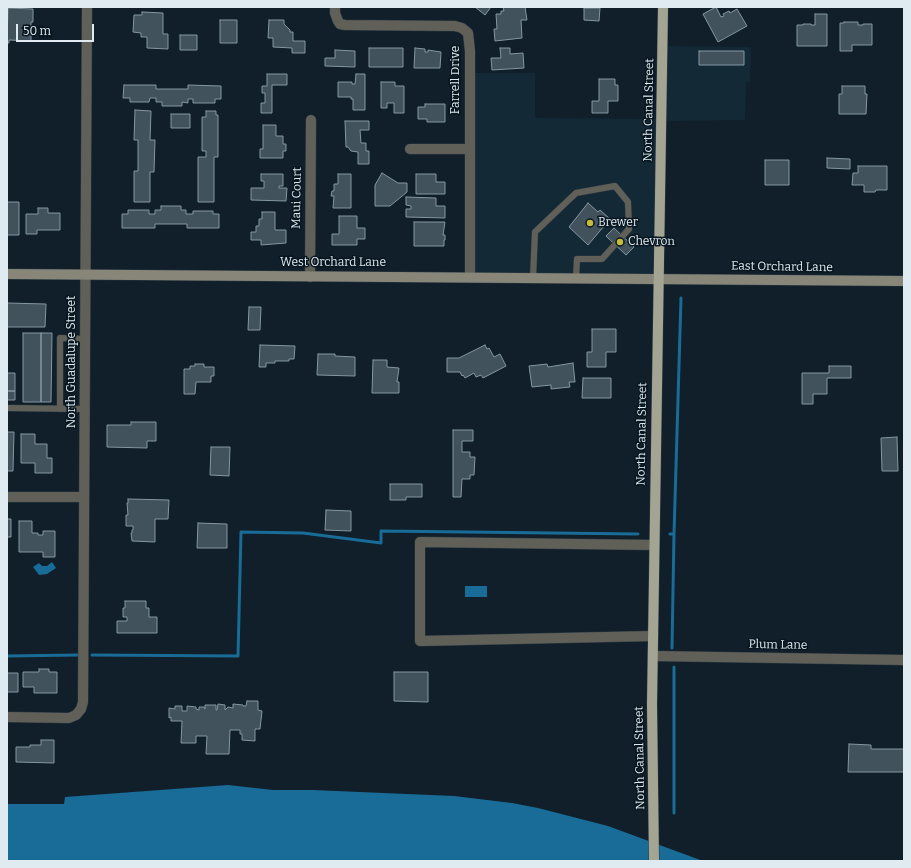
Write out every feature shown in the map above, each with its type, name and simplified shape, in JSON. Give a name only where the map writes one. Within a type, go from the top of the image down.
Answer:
[{"type":"main road","name":"North Canal Street","points":[[654,861],[652,704],[662,7]]},
{"type":"street","name":"North Guadalupe Street","points":[[7,717],[69,718],[76,715],[81,709],[83,702],[87,7]]},
{"type":"street","name":"Farrell Drive","points":[[335,7],[334,13],[338,21],[340,24],[345,25],[455,26],[466,30],[469,38],[470,277]]},
{"type":"street","name":"Maui Court","points":[[310,277],[311,120]]},
{"type":"street","points":[[410,149],[469,149]]},
{"type":"street","name":"West Orchard Lane","points":[[7,274],[659,278]]},
{"type":"street","name":"East Orchard Lane","points":[[659,278],[904,281]]},
{"type":"street","points":[[7,497],[84,497]]},
{"type":"street","points":[[653,636],[420,641],[420,542],[654,545]]},
{"type":"street","name":"Plum Lane","points":[[653,656],[904,660]]},
{"type":"lane","points":[[534,278],[535,232],[576,193],[615,186],[628,202],[629,229],[602,259],[577,259],[576,278]]},
{"type":"lane","points":[[60,409],[60,338],[85,339]]},
{"type":"lane","points":[[7,408],[84,409]]},
{"type":"shaded area","points":[[662,46],[751,47],[750,82],[746,82],[745,120],[662,121],[659,278],[470,277],[469,73],[535,73],[535,118],[661,119]]},
{"type":"water","points":[[52,562],[56,568],[47,574],[39,575],[33,567],[39,563],[42,566],[47,566]]},
{"type":"water","points":[[465,586],[487,586],[487,597],[465,597]]},
{"type":"water","points":[[228,785],[273,790],[313,790],[454,796],[512,803],[608,826],[703,861],[7,861],[7,804],[64,804],[65,797]]},
{"type":"building","points":[[475,7],[491,7],[485,15]]},
{"type":"building","points":[[503,7],[525,7],[527,20],[521,20],[522,38],[495,41],[494,29],[497,29],[496,14],[501,14],[501,11],[504,11]]},
{"type":"building","points":[[716,7],[721,17],[729,11],[730,13],[737,9],[747,26],[718,42],[703,14]]},
{"type":"building","points":[[8,8],[33,9],[31,41],[9,40],[9,43],[7,43]]},
{"type":"building","points":[[584,8],[600,8],[599,21],[584,20]]},
{"type":"building","points":[[142,12],[163,13],[163,34],[168,34],[168,49],[147,48],[147,37],[141,37],[141,33],[133,32],[134,15],[142,15]]},
{"type":"building","points":[[815,14],[827,14],[827,46],[797,46],[797,25],[815,25]]},
{"type":"building","points":[[220,20],[237,20],[237,43],[220,43]]},
{"type":"building","points":[[269,20],[284,20],[284,24],[290,32],[293,32],[293,41],[305,41],[305,53],[292,53],[292,48],[273,47],[273,38],[268,38]]},
{"type":"building","points":[[858,22],[858,25],[872,24],[872,45],[852,45],[852,51],[840,51],[840,23]]},
{"type":"building","points":[[180,35],[197,35],[197,50],[180,50]]},
{"type":"building","points":[[369,48],[403,48],[403,67],[369,67]]},
{"type":"building","points":[[415,48],[425,49],[425,52],[428,52],[428,50],[441,52],[440,68],[414,68]]},
{"type":"building","points":[[500,48],[510,48],[510,54],[523,53],[524,68],[492,70],[491,58],[501,58]]},
{"type":"building","points":[[335,50],[355,51],[355,67],[325,66],[325,58],[335,58]]},
{"type":"building","points":[[699,51],[744,51],[744,65],[699,65]]},
{"type":"building","points":[[267,74],[287,74],[287,85],[272,85],[272,113],[261,113],[261,103],[265,103],[265,93],[262,93],[262,86],[267,86]]},
{"type":"building","points":[[356,74],[365,74],[365,110],[353,110],[353,99],[351,99],[351,97],[338,97],[338,82],[352,82],[352,84],[355,84]]},
{"type":"building","points":[[599,79],[615,79],[615,85],[618,85],[618,101],[608,101],[608,113],[592,113],[592,101],[599,101]]},
{"type":"building","points":[[381,82],[395,82],[395,86],[404,86],[404,113],[394,113],[394,103],[387,103],[387,108],[381,108]]},
{"type":"building","points":[[124,85],[156,85],[156,89],[188,89],[188,85],[221,86],[221,99],[215,99],[215,103],[193,103],[193,99],[188,99],[188,103],[182,102],[182,106],[162,106],[162,102],[156,102],[156,98],[150,98],[149,102],[130,102],[130,98],[123,98]]},
{"type":"building","points":[[842,86],[865,86],[865,94],[867,94],[866,114],[839,114],[839,94],[842,94]]},
{"type":"building","points":[[425,104],[445,104],[445,122],[427,122],[427,119],[418,119],[418,107],[425,107]]},
{"type":"building","points":[[135,110],[151,111],[150,140],[155,140],[154,172],[150,172],[150,202],[134,202],[134,171],[138,171],[138,140],[134,140]]},
{"type":"building","points":[[206,111],[216,111],[216,115],[218,115],[218,157],[214,157],[214,202],[198,202],[198,157],[206,157],[206,151],[202,151],[202,117],[206,117]]},
{"type":"building","points":[[171,114],[190,114],[190,128],[171,128]]},
{"type":"building","points":[[345,121],[369,121],[369,130],[360,130],[361,143],[366,143],[366,151],[369,151],[369,164],[358,164],[358,152],[351,151],[348,147],[346,147]]},
{"type":"building","points":[[263,125],[276,125],[276,136],[283,136],[283,144],[286,144],[286,151],[283,151],[283,158],[260,158],[260,149],[263,149]]},
{"type":"building","points":[[827,158],[850,159],[850,169],[827,168]]},
{"type":"building","points":[[765,160],[789,160],[789,185],[765,185]]},
{"type":"building","points":[[858,166],[887,166],[887,190],[864,192],[864,185],[852,185],[853,173],[858,173]]},
{"type":"building","points":[[382,173],[398,183],[407,183],[407,192],[390,206],[375,206],[375,185]]},
{"type":"building","points":[[261,174],[283,174],[283,186],[279,186],[279,188],[287,188],[286,201],[251,200],[251,188],[264,188],[264,181],[261,181]]},
{"type":"building","points":[[338,174],[351,174],[351,208],[333,208],[334,196],[331,196],[332,191],[334,191],[334,184],[338,184]]},
{"type":"building","points":[[416,174],[436,174],[436,182],[445,182],[445,194],[416,194]]},
{"type":"building","points":[[406,197],[436,198],[436,206],[445,206],[445,218],[406,217],[406,209],[411,209],[411,206],[406,205]]},
{"type":"building","points":[[7,202],[19,202],[19,235],[7,235]]},
{"type":"building","name":"Brewer","points":[[588,203],[598,212],[600,210],[610,219],[588,245],[569,227]]},
{"type":"building","points":[[161,206],[181,206],[181,210],[186,210],[186,214],[193,214],[193,211],[213,211],[213,214],[219,214],[219,228],[187,228],[187,224],[155,224],[155,228],[122,228],[122,214],[128,214],[128,210],[149,210],[149,214],[155,214],[155,210],[161,210]]},
{"type":"building","points":[[38,208],[48,208],[48,213],[60,213],[60,230],[37,230],[37,234],[26,234],[26,214],[38,214]]},
{"type":"building","points":[[262,212],[275,212],[275,230],[286,230],[286,243],[261,245],[261,240],[251,240],[251,232],[256,232],[256,226],[259,226],[259,219],[262,219]]},
{"type":"building","points":[[339,216],[357,216],[357,228],[365,228],[365,239],[357,239],[357,245],[332,245],[332,234],[339,234]]},
{"type":"building","points":[[414,222],[445,222],[443,235],[445,235],[444,246],[414,246]]},
{"type":"building","name":"Chevron","points":[[614,228],[634,247],[626,255],[606,236]]},
{"type":"building","points":[[7,303],[46,304],[45,327],[7,327]]},
{"type":"building","points":[[249,307],[261,307],[260,330],[248,330]]},
{"type":"building","points":[[592,329],[616,329],[616,352],[606,352],[606,367],[587,367],[587,352],[592,352]]},
{"type":"building","points":[[23,333],[41,333],[41,402],[23,402]]},
{"type":"building","points":[[41,333],[52,333],[51,402],[41,402]]},
{"type":"building","points":[[260,345],[295,346],[294,359],[289,359],[289,361],[275,361],[275,363],[266,363],[266,367],[259,367]]},
{"type":"building","points":[[485,345],[487,349],[489,348],[494,357],[500,354],[506,366],[483,378],[481,375],[476,377],[474,373],[465,378],[460,372],[447,372],[447,358],[459,358]]},
{"type":"building","points":[[318,354],[335,354],[335,356],[355,357],[355,376],[317,375]]},
{"type":"building","points":[[373,360],[387,360],[387,367],[399,368],[397,382],[399,382],[399,393],[372,393]]},
{"type":"building","points":[[573,363],[575,382],[569,382],[570,387],[551,389],[551,385],[532,387],[529,366],[547,364],[548,367]]},
{"type":"building","points":[[195,364],[204,364],[204,367],[214,367],[214,376],[211,376],[211,382],[196,382],[195,394],[184,394],[184,369],[190,369],[190,366],[195,366]]},
{"type":"building","points":[[829,366],[851,366],[851,378],[827,378],[827,394],[813,394],[813,404],[802,404],[802,373],[829,373]]},
{"type":"building","points":[[7,373],[15,373],[15,391],[7,391]]},
{"type":"building","points":[[583,378],[611,378],[611,398],[582,398]]},
{"type":"building","points":[[7,391],[15,391],[15,400],[7,400]]},
{"type":"building","points":[[131,422],[156,422],[156,441],[147,441],[147,448],[107,447],[107,425],[131,425]]},
{"type":"building","points":[[453,430],[473,430],[473,441],[462,441],[462,452],[470,452],[470,457],[475,457],[474,475],[470,475],[470,479],[462,479],[461,497],[453,497]]},
{"type":"building","points":[[7,432],[14,432],[13,471],[7,471]]},
{"type":"building","points":[[21,434],[35,434],[35,444],[47,444],[47,458],[52,458],[52,473],[35,473],[35,463],[21,463]]},
{"type":"building","points":[[897,437],[898,471],[882,471],[881,438]]},
{"type":"building","points":[[211,447],[230,447],[229,476],[210,475]]},
{"type":"building","points":[[390,484],[422,484],[422,497],[406,497],[406,500],[390,500]]},
{"type":"building","points":[[128,499],[169,500],[168,519],[155,519],[155,542],[132,541],[131,533],[133,526],[126,526]]},
{"type":"building","points":[[326,510],[351,511],[351,531],[325,530]]},
{"type":"building","points":[[7,519],[11,519],[11,537],[7,537]]},
{"type":"building","points":[[19,521],[32,521],[32,533],[38,533],[38,535],[43,535],[43,531],[55,531],[55,557],[43,557],[43,552],[19,552]]},
{"type":"building","points":[[198,523],[227,524],[227,548],[197,548]]},
{"type":"building","points":[[125,601],[146,601],[146,608],[149,608],[149,617],[157,617],[157,633],[117,633],[117,621],[127,621],[127,617],[123,617]]},
{"type":"building","points":[[39,669],[49,669],[49,672],[57,672],[57,693],[34,693],[34,687],[23,687],[23,672],[39,672]]},
{"type":"building","points":[[394,672],[428,672],[428,702],[394,701]]},
{"type":"building","points":[[7,673],[18,673],[18,692],[7,692]]},
{"type":"building","points":[[247,701],[258,701],[258,710],[262,711],[260,729],[255,729],[255,741],[242,740],[240,730],[230,730],[229,754],[206,754],[207,736],[196,736],[196,743],[181,743],[182,721],[171,721],[171,717],[169,718],[169,708],[175,709],[175,706],[182,706],[182,711],[187,711],[187,706],[196,707],[196,709],[199,710],[199,707],[204,707],[205,709],[205,705],[216,705],[217,710],[218,704],[225,705],[225,710],[228,707],[233,708],[233,704],[246,706]]},
{"type":"building","points":[[41,740],[54,740],[54,763],[16,762],[16,747],[41,745]]},
{"type":"building","points":[[849,744],[871,745],[871,749],[904,749],[904,772],[848,772]]},
{"type":"waterway","points":[[674,534],[681,298]]},
{"type":"waterway","points":[[92,655],[238,656],[241,532],[303,533],[381,543],[381,531],[638,534]]},
{"type":"waterway","points":[[670,534],[674,534],[672,648]]},
{"type":"waterway","points":[[7,656],[79,655]]},
{"type":"waterway","points":[[674,667],[674,813]]},
{"type":"place","name":"Brewer","points":[[590,223]]},
{"type":"place","name":"Chevron","points":[[620,242]]}]
